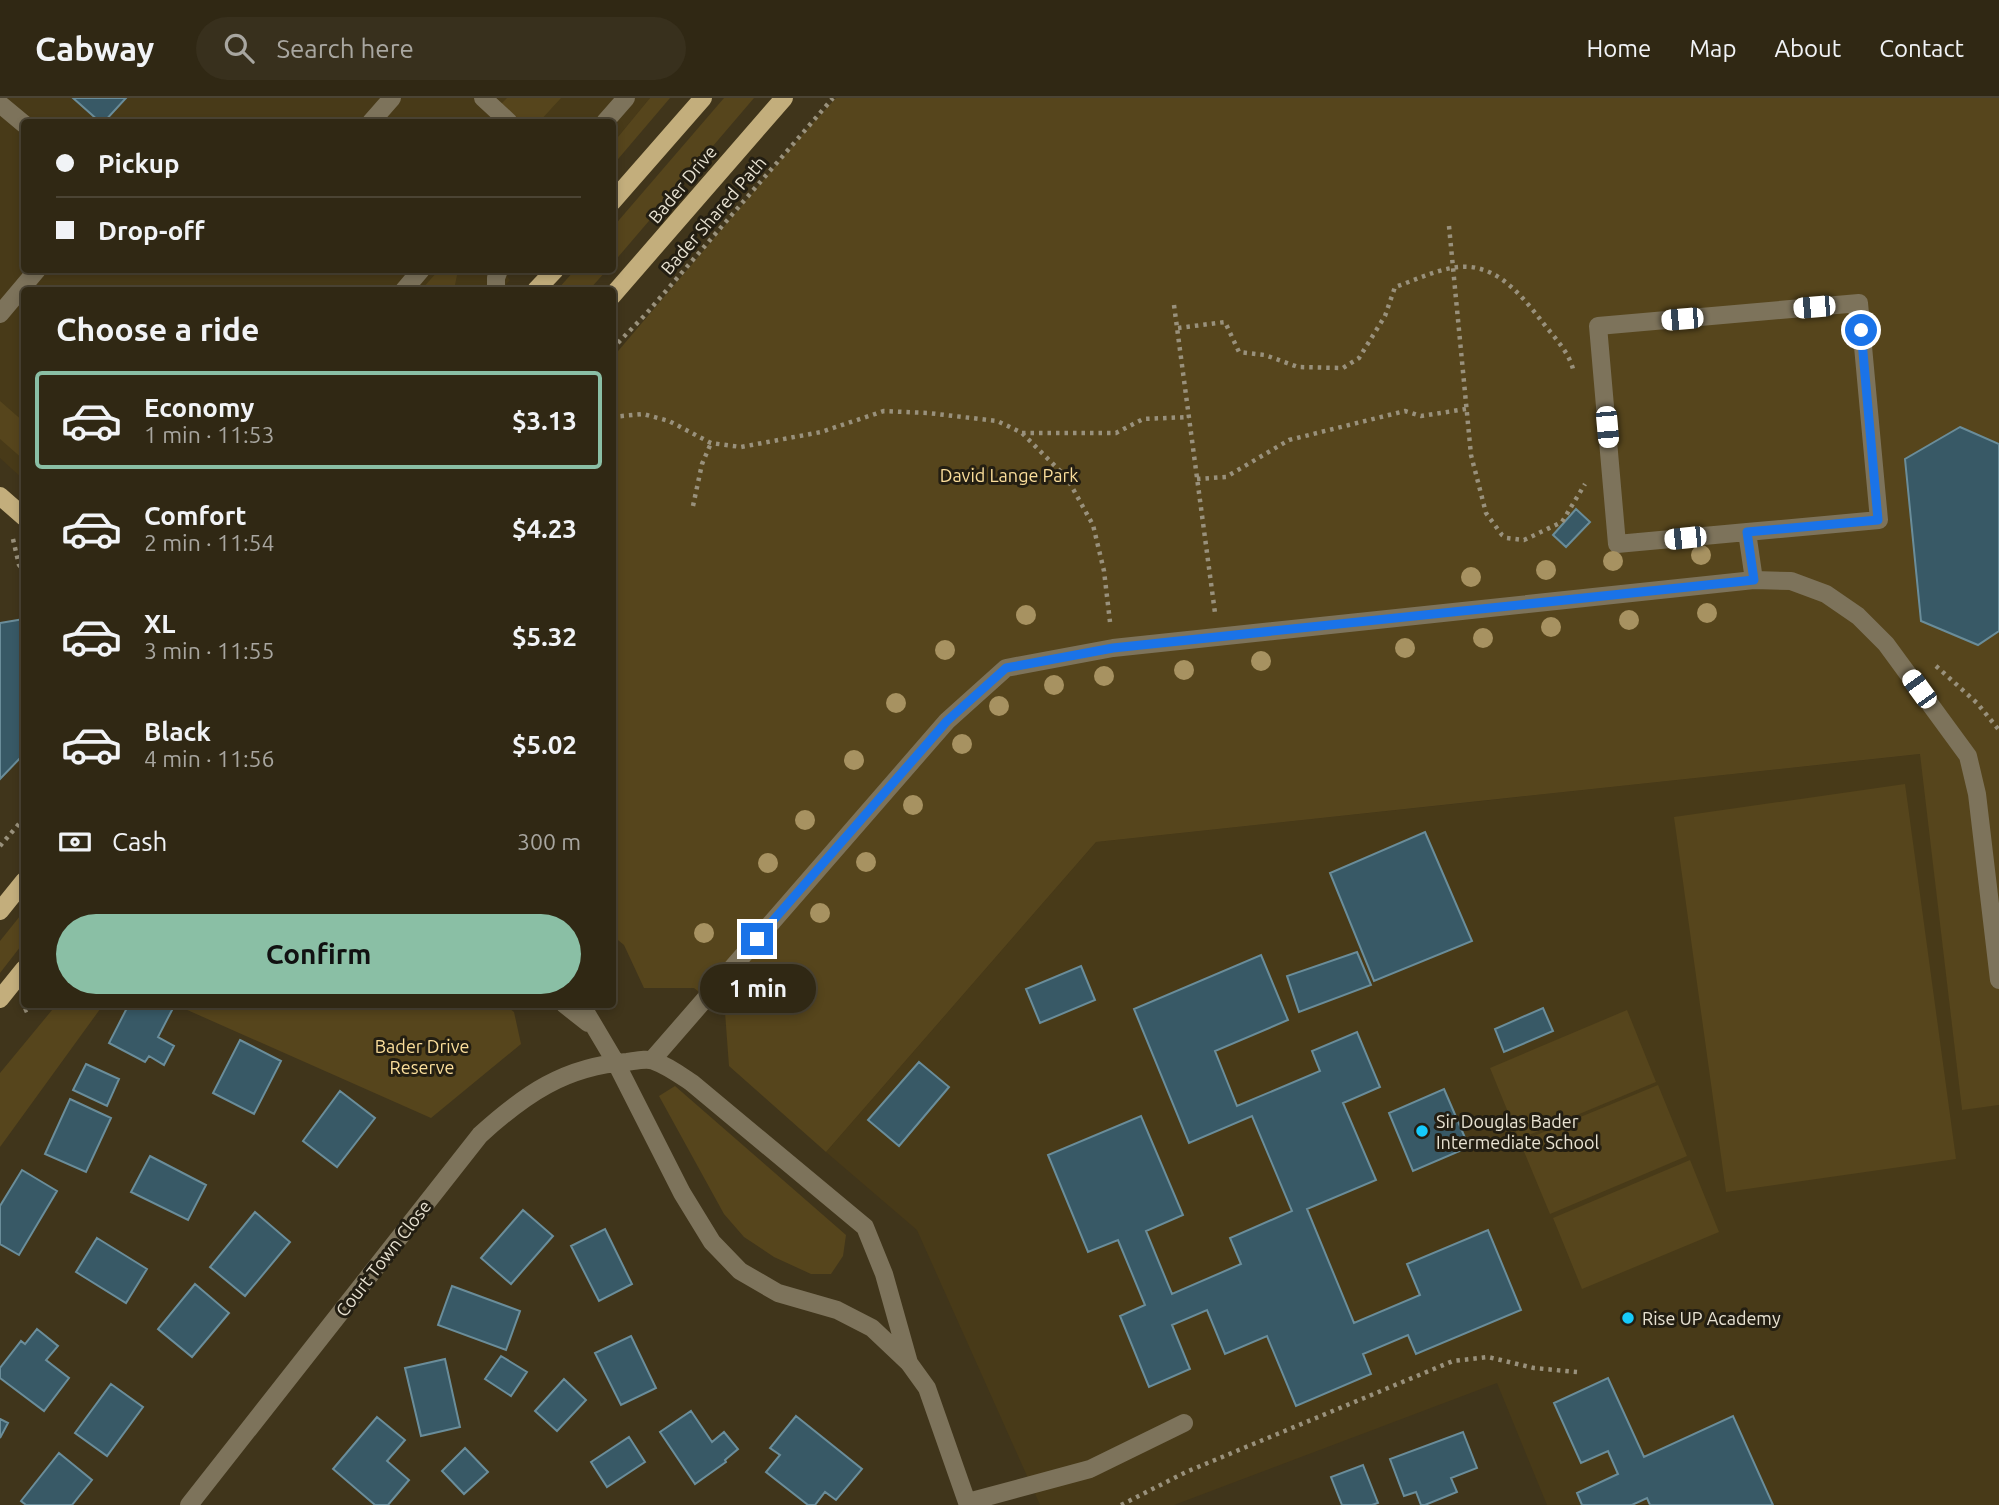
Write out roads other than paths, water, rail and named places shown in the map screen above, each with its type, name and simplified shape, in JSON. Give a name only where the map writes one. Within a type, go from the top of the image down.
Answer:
[{"type":"main road","points":[[616,197],[703,98]]},
{"type":"main road","name":"Bader Drive","points":[[616,291],[784,98]]},
{"type":"main road","points":[[540,287],[552,273]]},
{"type":"main road","points":[[0,496],[21,514]]},
{"type":"main road","points":[[0,911],[21,885]]},
{"type":"main road","points":[[0,999],[21,973]]},
{"type":"street","points":[[374,119],[392,98]]},
{"type":"street","points":[[483,98],[506,119]]},
{"type":"street","points":[[608,119],[626,98]]},
{"type":"street","points":[[0,104],[21,122]]},
{"type":"street","points":[[23,287],[34,273]]},
{"type":"street","points":[[406,287],[417,273]]},
{"type":"street","points":[[0,314],[21,289]]},
{"type":"street","points":[[1859,303],[1878,520],[1747,532],[1617,544],[1598,326],[1859,303]]},
{"type":"street","points":[[1747,532],[1754,580]]},
{"type":"street","points":[[909,1363],[884,1274],[865,1227],[692,1083],[652,1060],[947,721],[1006,668],[1113,648],[1754,580],[1791,582],[1826,594],[1858,616],[1886,644],[1968,756],[1976,794],[1999,980]]},
{"type":"street","points":[[570,1008],[599,1032]]},
{"type":"street","points":[[584,1008],[616,1063],[682,1193],[712,1242],[740,1271],[778,1293],[837,1310],[872,1328],[909,1363],[927,1388],[968,1503],[1090,1469],[1184,1423]]},
{"type":"street","name":"Court Town Close","points":[[188,1505],[480,1135],[509,1109],[554,1080],[582,1069],[652,1060]]},
{"type":"place","name":"Sir Douglas Bader Intermediate School","points":[[1422,1131]]},
{"type":"place","name":"Rise UP Academy","points":[[1628,1318]]},
{"type":"park label","name":"David Lange Park","points":[[1009,475]]},
{"type":"park label","name":"Bader Drive Reserve","points":[[422,1056]]}]
